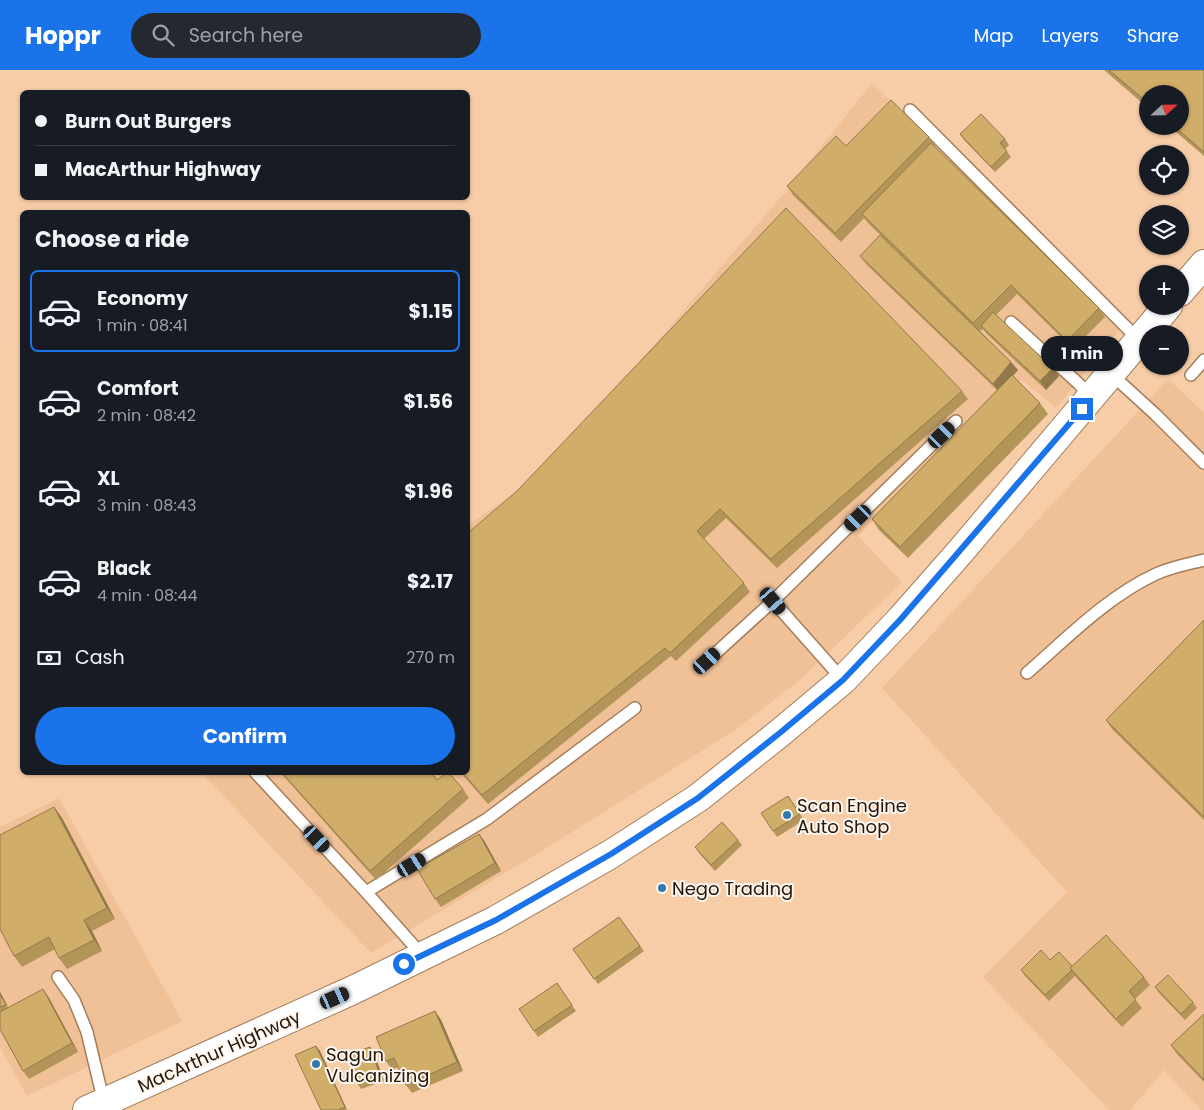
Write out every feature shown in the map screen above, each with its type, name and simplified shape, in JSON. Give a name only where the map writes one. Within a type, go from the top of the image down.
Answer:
[{"type":"highway","points":[[1189,282],[1204,264]]},
{"type":"highway","name":"MacArthur Highway","points":[[1152,325],[1160,315]]},
{"type":"highway","name":"MacArthur Highway","points":[[95,1106],[353,990],[496,920],[611,854],[698,798],[843,680],[954,559],[1139,340]]},
{"type":"lane","points":[[910,110],[1139,340]]},
{"type":"lane","points":[[1011,322],[1079,384],[1091,398]]},
{"type":"lane","points":[[1190,375],[1204,360]]},
{"type":"lane","points":[[1110,373],[1204,462]]},
{"type":"lane","points":[[707,661],[773,601],[956,421]]},
{"type":"lane","points":[[1027,673],[1094,614],[1128,590],[1156,574],[1204,560]]},
{"type":"lane","points":[[773,601],[843,680]]},
{"type":"lane","points":[[366,892],[487,819],[635,708]]},
{"type":"lane","points":[[258,775],[422,955]]},
{"type":"lane","points":[[58,977],[74,1000],[87,1032],[95,1106]]},
{"type":"shaded area","points":[[872,83],[1121,328],[1056,408],[1022,380],[997,401],[858,536],[902,582],[801,679],[735,730],[540,852],[371,953],[204,775],[470,775],[470,524],[510,496],[582,429],[786,191]]},
{"type":"shaded area","points":[[1168,379],[1204,413],[1204,1110],[1201,1110],[1164,1070],[1130,1110],[1109,1110],[983,977],[1067,892],[882,688]]},
{"type":"shaded area","points":[[59,798],[182,1021],[27,1096],[0,1047],[0,827]]},
{"type":"building","points":[[1109,70],[1204,70],[1204,152],[1184,135],[1189,135],[1189,85],[1139,85],[1139,95]]},
{"type":"building","points":[[891,100],[929,137],[835,233],[787,186],[836,136],[846,146]]},
{"type":"building","points":[[981,114],[1005,139],[1000,143],[1007,151],[991,167],[960,134]]},
{"type":"building","points":[[931,143],[1099,308],[1067,341],[1011,285],[973,323],[862,214]]},
{"type":"building","points":[[786,208],[962,391],[771,559],[720,509],[697,531],[744,583],[670,653],[665,648],[482,795],[465,775],[470,775],[470,531],[517,491]]},
{"type":"building","points":[[880,235],[1011,362],[993,384],[860,256]]},
{"type":"building","points":[[993,312],[1053,368],[1040,381],[981,326]]},
{"type":"building","points":[[1012,375],[1040,403],[900,547],[872,519]]},
{"type":"building","points":[[1204,620],[1204,817],[1106,720]]},
{"type":"building","points":[[284,775],[433,775],[437,780],[444,775],[451,775],[463,789],[370,871]]},
{"type":"building","points":[[788,796],[800,814],[773,831],[761,813]]},
{"type":"building","points":[[54,807],[107,908],[84,920],[94,940],[59,958],[49,937],[14,956],[0,929],[0,835]]},
{"type":"building","points":[[722,822],[738,840],[711,865],[695,847]]},
{"type":"building","points":[[479,834],[495,863],[435,899],[417,869]]},
{"type":"building","points":[[619,917],[640,946],[594,979],[573,949]]},
{"type":"building","points":[[1106,935],[1144,977],[1129,991],[1136,1000],[1116,1019],[1070,968]]},
{"type":"building","points":[[1041,950],[1050,960],[1059,952],[1072,966],[1070,968],[1072,970],[1045,995],[1021,970]]},
{"type":"building","points":[[1168,975],[1193,1002],[1181,1014],[1155,987]]},
{"type":"building","points":[[557,983],[572,1005],[534,1031],[519,1009]]},
{"type":"building","points":[[43,989],[72,1043],[23,1071],[0,1029],[0,1012]]},
{"type":"building","points":[[0,994],[6,1005],[0,1007]]},
{"type":"building","points":[[435,1011],[457,1062],[406,1085],[394,1058],[386,1061],[376,1037]]},
{"type":"building","points":[[1204,1014],[1204,1080],[1171,1045]]},
{"type":"building","points":[[316,1046],[345,1107],[338,1110],[321,1110],[295,1055]]},
{"type":"building","points":[[370,1047],[380,1075],[357,1083],[347,1055]]},
{"type":"place","name":"Scan Engine Auto Shop","points":[[787,815]]},
{"type":"place","name":"Nego Trading","points":[[662,888]]},
{"type":"place","name":"Sagun Vulcanizing","points":[[316,1064]]},
{"type":"route","points":[[404,964],[496,920],[611,854],[698,798],[781,732],[843,680],[900,620],[1082,409]]}]
